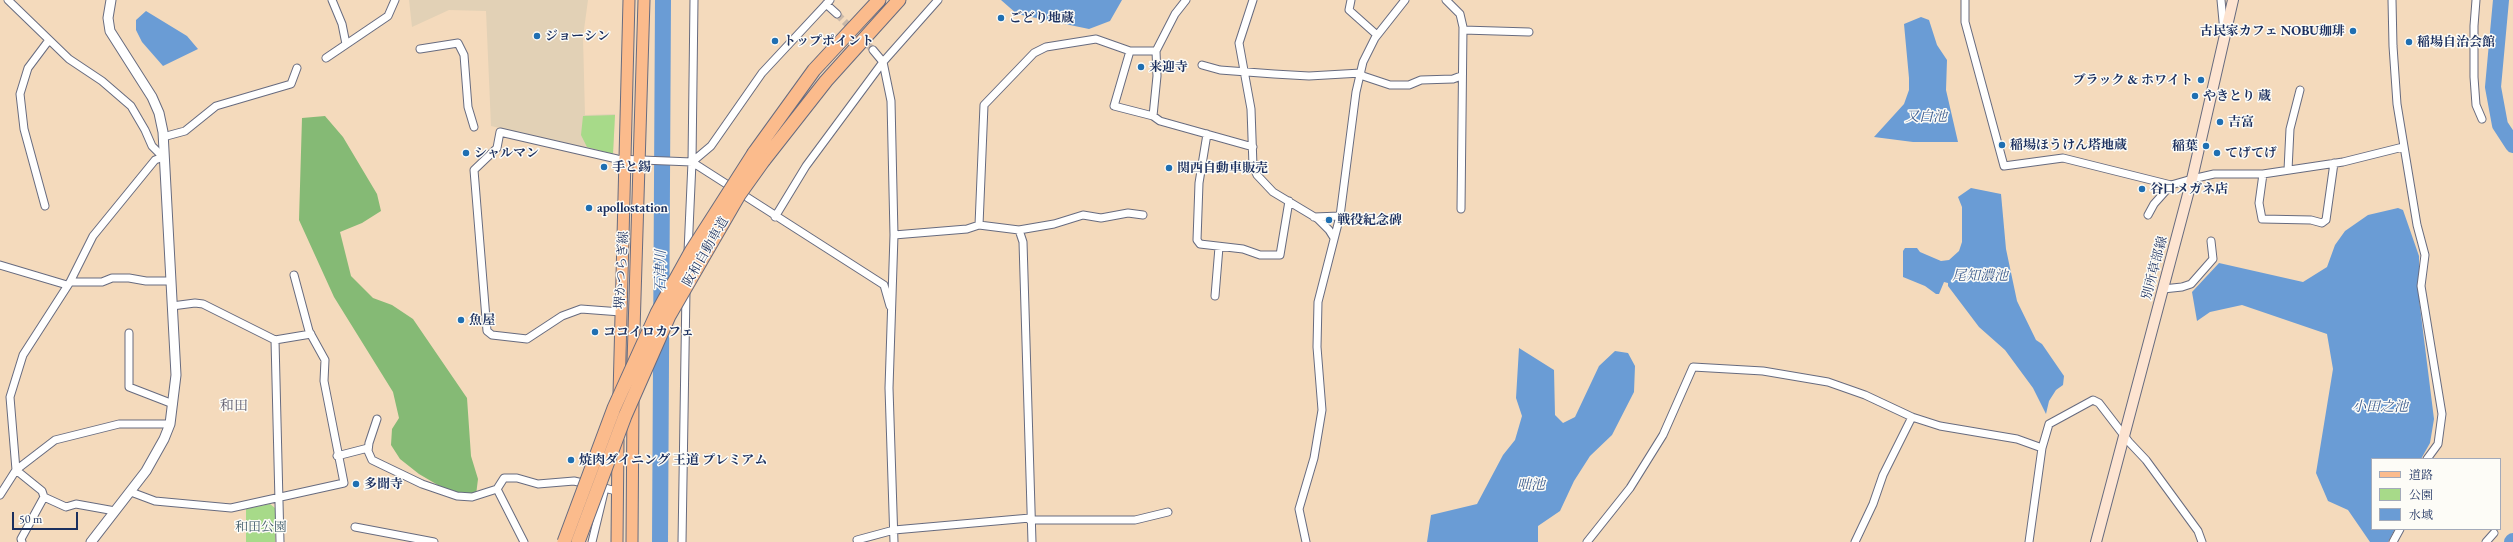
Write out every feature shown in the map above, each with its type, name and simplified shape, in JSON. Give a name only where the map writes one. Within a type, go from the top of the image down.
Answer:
[{"type":"highway","name":"阪和自動車道","points":[[564,542],[614,408],[657,313],[701,236],[759,157],[814,70],[879,0]]},
{"type":"highway","name":"阪和自動車道","points":[[578,542],[625,416],[669,316],[735,202],[759,157],[826,80],[899,0]]},
{"type":"main road","name":"堺かつらぎ線","points":[[616,542],[616,491],[626,160],[629,0]]},
{"type":"main road","name":"堺かつらぎ線","points":[[632,542],[634,314],[645,160],[644,0]]},
{"type":"main road","name":"別所草部線","points":[[2096,542],[2192,179],[2233,0]]},
{"type":"street","points":[[8,0],[69,59],[102,81],[131,106],[145,130],[152,146],[163,157]]},
{"type":"street","points":[[90,542],[131,492],[157,452],[170,424],[176,375],[163,137],[159,113],[152,97],[110,31],[108,18],[111,0]]},
{"type":"street","points":[[332,0],[342,24],[346,44]]},
{"type":"street","points":[[326,58],[388,16],[395,0]]},
{"type":"street","points":[[682,542],[684,337],[692,162],[694,0]]},
{"type":"street","points":[[775,217],[806,166],[883,62],[938,0]]},
{"type":"street","points":[[1153,116],[1157,76],[1156,51],[1175,14],[1186,0]]},
{"type":"street","points":[[1253,0],[1239,44],[1251,108],[1253,166],[1257,175],[1273,192],[1314,217],[1330,230],[1334,238]]},
{"type":"street","points":[[1351,0],[1349,10],[1377,35]]},
{"type":"street","points":[[1306,542],[1299,509],[1314,458],[1322,410],[1317,347],[1318,302],[1330,264],[1334,238],[1340,216],[1356,92],[1360,74],[1377,35],[1405,0]]},
{"type":"street","points":[[1446,0],[1460,14],[1463,30],[1461,76],[1461,209]]},
{"type":"street","points":[[1965,0],[1966,22],[2004,166],[2063,158],[2171,185],[2214,174],[2262,174],[2334,163],[2403,147]]},
{"type":"street","points":[[2221,0],[2224,40]]},
{"type":"street","points":[[2392,0],[2392,46],[2403,147],[2417,225],[2425,255],[2421,286],[2442,414],[2438,444],[2429,458]]},
{"type":"street","points":[[2476,0],[2474,26],[2474,77],[2476,105],[2482,119]]},
{"type":"street","points":[[692,162],[711,146],[762,73],[828,2],[837,14]]},
{"type":"street","points":[[1463,30],[1529,32]]},
{"type":"street","points":[[979,226],[984,105],[1034,53],[1046,47],[1096,39],[1130,51],[1156,51]]},
{"type":"street","points":[[45,206],[24,129],[20,94],[28,68],[49,40]]},
{"type":"street","points":[[420,48],[458,43],[464,55],[468,107],[474,127]]},
{"type":"street","points":[[873,50],[883,62],[891,101],[894,235],[890,306],[889,388],[894,542]]},
{"type":"street","points":[[1130,51],[1114,106],[1153,116],[1160,121],[1253,147]]},
{"type":"street","points":[[1202,65],[1244,72],[1309,76],[1360,74],[1390,84],[1409,85],[1421,80],[1461,76]]},
{"type":"street","points":[[163,137],[185,131],[216,106],[291,84],[297,68]]},
{"type":"street","points":[[2288,170],[2290,129],[2300,90]]},
{"type":"street","points":[[621,312],[581,309],[562,316],[527,339],[492,336],[487,331],[474,170],[497,148],[500,132],[626,160],[692,162],[775,217],[884,285],[890,306]]},
{"type":"street","points":[[1207,134],[1199,183],[1197,240],[1200,244],[1242,249],[1260,255],[1280,255],[1289,201]]},
{"type":"street","points":[[115,511],[76,504],[66,507],[44,497],[42,491],[16,470],[10,397],[22,356],[68,283],[93,236],[155,160],[163,157]]},
{"type":"street","points":[[2262,174],[2260,203],[2262,219],[2312,220],[2322,223],[2326,220],[2334,163]]},
{"type":"street","points":[[2148,215],[2154,204],[2171,185]]},
{"type":"street","points":[[894,235],[967,229],[979,226],[1019,230],[1054,224],[1084,215],[1101,218],[1128,213],[1143,215]]},
{"type":"street","points":[[1314,217],[1340,216]]},
{"type":"street","points":[[1019,230],[1023,242],[1030,519],[1032,542]]},
{"type":"street","points":[[2163,289],[2182,287],[2191,284],[2213,259],[2210,241]]},
{"type":"street","points":[[1215,296],[1219,247]]},
{"type":"street","points":[[0,265],[68,283],[102,282],[112,278],[129,278],[146,281],[171,281]]},
{"type":"street","points":[[131,492],[155,501],[231,508],[278,499],[344,483],[337,456],[324,380],[324,360],[311,334],[294,275]]},
{"type":"street","points":[[172,306],[196,302],[203,304],[275,340],[311,334]]},
{"type":"street","points":[[129,333],[129,387],[173,404]]},
{"type":"street","points":[[275,340],[280,542]]},
{"type":"street","points":[[1587,542],[1630,488],[1663,435],[1693,367],[1763,371],[1828,382],[1864,395],[1912,417],[1940,426],[2017,439],[2042,448]]},
{"type":"street","points":[[2029,542],[2042,448],[2049,424],[2093,400],[2099,403],[2124,434],[2198,531],[2202,542]]},
{"type":"street","points":[[1855,542],[1873,504],[1883,475],[1912,417]]},
{"type":"street","points":[[377,419],[368,448],[372,460],[422,484],[457,496],[472,497],[497,489],[504,478],[517,478],[538,484],[574,481],[616,491]]},
{"type":"street","points":[[0,494],[16,470],[56,440],[119,424],[170,424]]},
{"type":"street","points":[[337,456],[368,448]]},
{"type":"street","points":[[592,542],[605,488]]},
{"type":"street","points":[[497,489],[524,542]]},
{"type":"street","points":[[22,542],[21,539],[44,497]]},
{"type":"street","points":[[857,540],[894,530],[1030,519],[1135,520],[1168,512]]},
{"type":"street","points":[[355,527],[434,542]]},
{"type":"street","points":[[2393,542],[2399,530]]},
{"type":"street","points":[[2486,542],[2494,533]]},
{"type":"shaded area","points":[[409,0],[588,0],[583,37],[585,115],[615,114],[613,154],[491,126],[486,11],[449,10],[412,27]]},
{"type":"green space","points":[[615,115],[613,154],[587,147],[581,135],[583,116]]},
{"type":"green space","points":[[325,116],[343,137],[377,194],[381,211],[362,223],[340,232],[351,276],[373,298],[392,305],[413,319],[467,398],[471,456],[478,479],[476,495],[448,491],[419,474],[400,459],[391,445],[392,429],[399,418],[393,392],[334,297],[299,220],[302,118]]},
{"type":"green space","name":"和田公園","points":[[270,504],[275,508],[275,542],[246,542],[246,509]]},
{"type":"water","points":[[1001,0],[1122,0],[1110,21],[1089,29],[1017,14]]},
{"type":"water","points":[[146,11],[187,36],[198,49],[163,66],[142,42],[136,30],[136,20]]},
{"type":"water","name":"又白池","points":[[1921,17],[1929,20],[1937,45],[1947,60],[1946,90],[1958,142],[1913,142],[1874,137],[1904,104],[1909,90],[1909,78],[1904,24]]},
{"type":"water","name":"尾知濃池","points":[[1971,188],[2001,194],[2006,249],[2017,301],[2036,340],[2042,344],[2064,376],[2063,385],[2056,390],[2049,401],[2046,414],[2033,388],[2005,350],[1979,327],[1948,286],[1948,283],[1944,282],[1939,294],[1936,294],[1925,286],[1903,277],[1903,251],[1905,248],[1917,248],[1920,252],[1941,261],[1949,260],[1959,251],[1962,242],[1962,207],[1958,197]]},
{"type":"water","name":"小田之池","points":[[2398,208],[2403,210],[2419,256],[2419,299],[2434,419],[2430,443],[2422,458],[2371,458],[2371,530],[2394,530],[2388,542],[2370,542],[2348,510],[2328,501],[2316,473],[2333,369],[2327,334],[2242,305],[2210,312],[2197,321],[2192,292],[2219,263],[2303,282],[2327,267],[2335,245],[2345,231],[2368,215]]},
{"type":"water","name":"咄池","points":[[1519,348],[1554,370],[1555,415],[1563,423],[1575,417],[1599,366],[1615,351],[1628,353],[1635,366],[1634,392],[1612,435],[1590,456],[1574,481],[1560,511],[1538,526],[1538,542],[1427,542],[1431,515],[1477,504],[1503,455],[1515,440],[1522,416],[1516,398]]},
{"type":"waterway","name":"石津川","points":[[660,542],[663,0]]},
{"type":"waterway","points":[[2501,0],[2493,87],[2500,125],[2513,145]]},
{"type":"tunnel","points":[[837,14],[873,50]]},
{"type":"place","name":"ごどり地蔵","points":[[1001,18]]},
{"type":"place","name":"古民家カフェ NOBU珈琲","points":[[2353,31]]},
{"type":"place","name":"ジョーシン","points":[[537,36]]},
{"type":"place","name":"トップポイント","points":[[775,41]]},
{"type":"place","name":"稲場自治会館","points":[[2409,42]]},
{"type":"place","name":"来迎寺","points":[[1141,67]]},
{"type":"place","name":"ブラック & ホワイト","points":[[2201,80]]},
{"type":"place","name":"やきとり 蔵","points":[[2195,96]]},
{"type":"place","name":"吉富","points":[[2220,122]]},
{"type":"place","name":"稲場ほうけん塔地蔵","points":[[2002,145]]},
{"type":"place","name":"稲葉","points":[[2206,146]]},
{"type":"place","name":"シャルマン","points":[[466,153]]},
{"type":"place","name":"てげてげ","points":[[2217,153]]},
{"type":"place","name":"手と錫","points":[[604,167]]},
{"type":"place","name":"関西自動車販売","points":[[1169,168]]},
{"type":"place","name":"谷口メガネ店","points":[[2142,189]]},
{"type":"place","name":"apollostation","points":[[589,208]]},
{"type":"place","name":"戦役紀念碑","points":[[1329,220]]},
{"type":"place","name":"魚屋","points":[[461,320]]},
{"type":"place","name":"ココイロカフェ","points":[[595,332]]},
{"type":"place","name":"焼肉ダイニング 王道 プレミアム","points":[[571,460]]},
{"type":"place","name":"多聞寺","points":[[356,484]]},
{"type":"district","name":"和田","points":[[234,406]]}]
